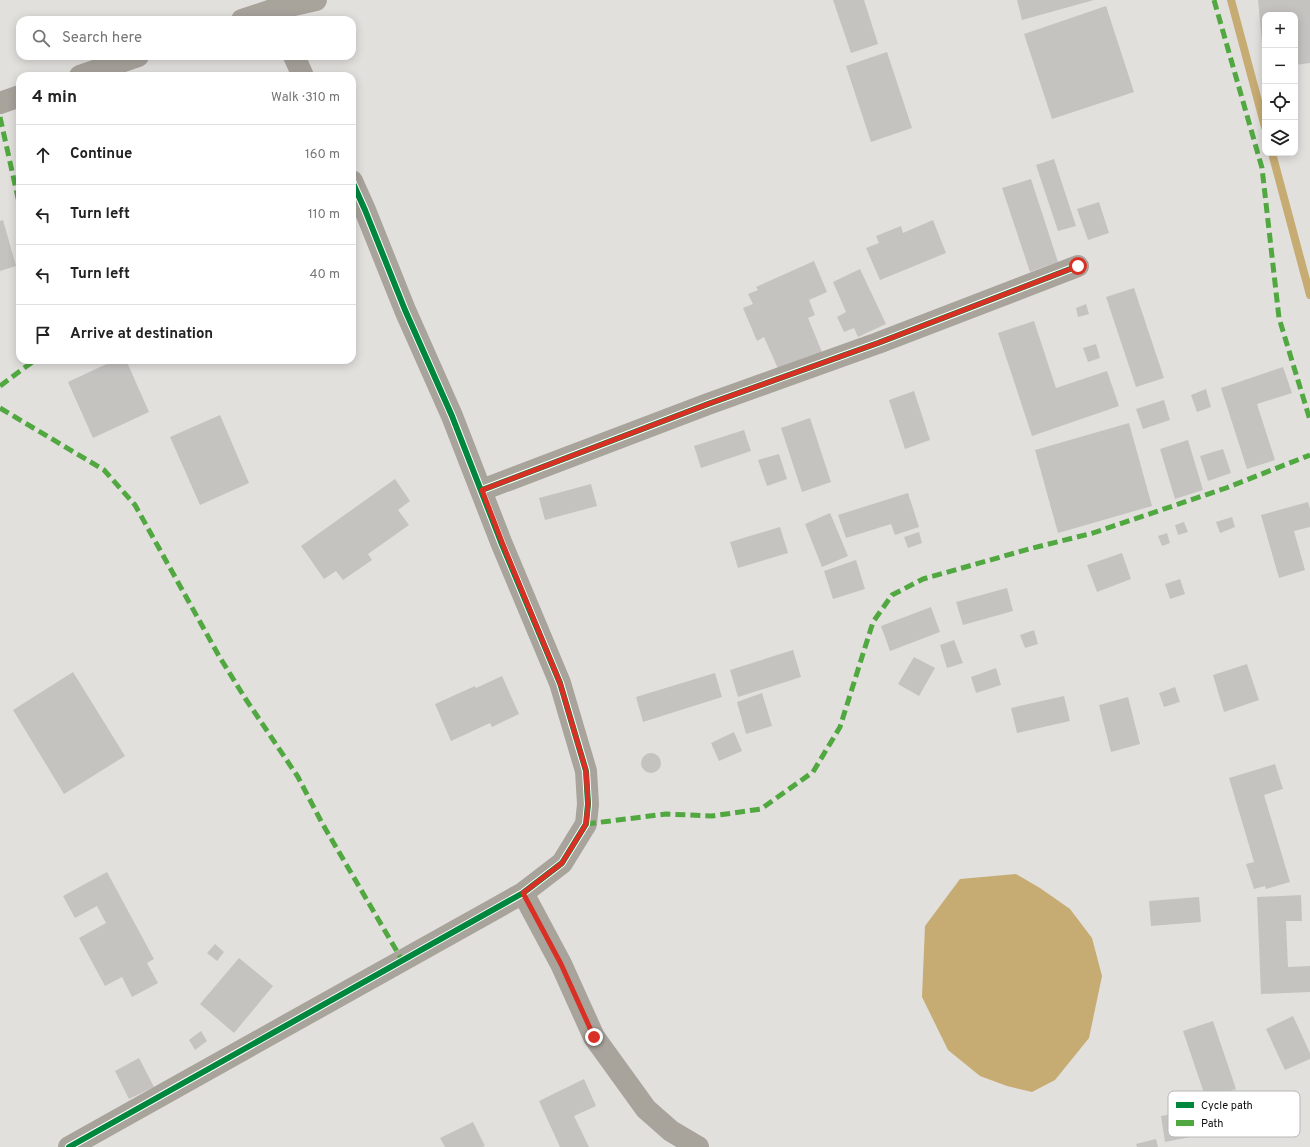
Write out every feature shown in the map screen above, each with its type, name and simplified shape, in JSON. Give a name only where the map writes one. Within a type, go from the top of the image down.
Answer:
[{"type":"street","points":[[254,16],[316,0]]},
{"type":"street","points":[[92,72],[126,60]]},
{"type":"street","points":[[296,60],[301,72]]},
{"type":"street","points":[[0,103],[16,97]]},
{"type":"street","points":[[70,1147],[523,893],[562,863],[586,824],[588,804],[586,771],[560,683],[452,416],[405,310],[356,190]]},
{"type":"street","points":[[482,490],[708,404],[878,343],[1078,266]]},
{"type":"street","points":[[523,893],[561,964],[594,1037],[646,1109],[671,1131],[698,1147]]},
{"type":"shaded area","points":[[1016,874],[1040,888],[1070,909],[1092,938],[1102,976],[1089,1038],[1055,1080],[1032,1092],[1007,1086],[980,1076],[948,1050],[922,997],[925,926],[960,879]]},
{"type":"building","points":[[833,0],[864,0],[878,44],[851,53]]},
{"type":"building","points":[[1017,0],[1094,0],[1022,20]]},
{"type":"building","points":[[1258,0],[1310,0],[1310,63],[1298,65],[1298,12],[1262,12],[1262,44]]},
{"type":"building","points":[[1106,6],[1134,92],[1052,119],[1024,34]]},
{"type":"building","points":[[887,52],[912,128],[871,142],[846,66]]},
{"type":"building","points":[[1054,159],[1076,226],[1058,231],[1036,165]]},
{"type":"building","points":[[1031,179],[1058,262],[1030,272],[1002,188]]},
{"type":"building","points":[[1099,202],[1109,233],[1088,240],[1077,209]]},
{"type":"building","points":[[3,220],[16,266],[0,271],[0,221]]},
{"type":"building","points":[[933,220],[946,253],[880,280],[866,248],[879,243],[876,236],[901,226],[903,233]]},
{"type":"building","points":[[814,261],[827,292],[809,300],[815,315],[808,318],[822,352],[779,371],[764,337],[757,341],[743,308],[753,304],[748,294],[758,290],[756,287]]},
{"type":"building","points":[[860,269],[886,324],[858,337],[854,328],[844,332],[837,317],[846,312],[833,282]]},
{"type":"building","points":[[1134,288],[1164,378],[1136,387],[1106,297]]},
{"type":"building","points":[[1086,304],[1089,314],[1078,317],[1076,308]]},
{"type":"building","points":[[1034,321],[1056,388],[1107,371],[1119,406],[1032,436],[998,333]]},
{"type":"building","points":[[1096,344],[1100,358],[1088,362],[1083,348]]},
{"type":"building","points":[[106,364],[128,364],[149,412],[93,438],[68,382]]},
{"type":"building","points":[[1283,367],[1292,393],[1257,404],[1275,460],[1247,469],[1221,388]]},
{"type":"building","points":[[1206,389],[1211,407],[1197,412],[1191,395]]},
{"type":"building","points":[[914,391],[930,440],[905,449],[889,400]]},
{"type":"building","points":[[1164,400],[1170,420],[1143,429],[1136,409]]},
{"type":"building","points":[[220,415],[249,483],[200,505],[170,437]]},
{"type":"building","points":[[810,418],[831,482],[802,492],[781,428]]},
{"type":"building","points":[[1129,423],[1152,506],[1058,533],[1035,450]]},
{"type":"building","points":[[744,430],[751,451],[701,468],[694,446]]},
{"type":"building","points":[[1188,440],[1203,490],[1175,499],[1160,449]]},
{"type":"building","points":[[1223,449],[1231,473],[1208,481],[1200,456]]},
{"type":"building","points":[[779,454],[787,479],[767,486],[758,460]]},
{"type":"building","points":[[395,479],[410,501],[398,510],[409,525],[368,554],[372,560],[343,580],[336,571],[324,579],[301,546]]},
{"type":"building","points":[[591,484],[597,506],[545,520],[539,498]]},
{"type":"building","points":[[908,493],[919,527],[895,535],[891,524],[846,538],[838,515]]},
{"type":"building","points":[[1308,502],[1310,509],[1310,527],[1294,531],[1305,570],[1279,578],[1261,515]]},
{"type":"building","points":[[830,513],[848,556],[822,567],[805,524]]},
{"type":"building","points":[[1232,517],[1235,527],[1220,533],[1216,522]]},
{"type":"building","points":[[1184,522],[1188,532],[1178,535],[1175,525]]},
{"type":"building","points":[[780,527],[788,553],[738,568],[730,542]]},
{"type":"building","points":[[919,532],[922,543],[908,548],[904,537]]},
{"type":"building","points":[[1167,533],[1170,543],[1162,546],[1158,536]]},
{"type":"building","points":[[1122,553],[1131,579],[1097,592],[1087,565]]},
{"type":"building","points":[[856,560],[865,589],[833,599],[824,571]]},
{"type":"building","points":[[1180,579],[1185,594],[1170,599],[1165,584]]},
{"type":"building","points":[[1007,588],[1013,611],[963,625],[956,602]]},
{"type":"building","points":[[931,607],[940,632],[890,651],[881,626]]},
{"type":"building","points":[[1034,630],[1038,644],[1025,648],[1020,635]]},
{"type":"building","points":[[954,640],[963,663],[947,668],[940,645]]},
{"type":"building","points":[[793,650],[801,677],[738,697],[730,670]]},
{"type":"building","points":[[914,657],[935,668],[919,696],[898,684]]},
{"type":"building","points":[[1247,664],[1259,700],[1224,712],[1213,675]]},
{"type":"building","points":[[996,668],[1001,685],[976,693],[971,677]]},
{"type":"building","points":[[73,672],[125,756],[64,794],[13,710]]},
{"type":"building","points":[[715,673],[722,697],[643,722],[636,697]]},
{"type":"building","points":[[502,676],[519,714],[492,727],[490,723],[451,741],[435,704]]},
{"type":"building","points":[[1175,687],[1180,702],[1164,707],[1159,693]]},
{"type":"building","points":[[762,693],[772,726],[746,734],[737,702]]},
{"type":"building","points":[[1064,696],[1070,721],[1017,733],[1011,708]]},
{"type":"building","points":[[1128,697],[1140,744],[1111,752],[1099,705]]},
{"type":"building","points":[[734,732],[742,751],[719,761],[711,743]]},
{"type":"building","points":[[651,753],[658,756],[661,763],[658,770],[651,773],[644,770],[641,763],[644,756]]},
{"type":"building","points":[[1275,764],[1283,789],[1264,795],[1290,882],[1266,889],[1265,886],[1254,889],[1246,864],[1254,862],[1229,778]]},
{"type":"building","points":[[107,872],[154,959],[147,963],[158,983],[132,997],[122,977],[105,986],[79,938],[106,923],[97,906],[75,918],[63,896]]},
{"type":"building","points":[[1301,895],[1302,921],[1286,921],[1288,967],[1310,966],[1310,992],[1261,994],[1257,897]]},
{"type":"building","points":[[1199,897],[1201,922],[1151,926],[1149,901]]},
{"type":"building","points":[[215,944],[224,952],[217,961],[207,953]]},
{"type":"building","points":[[239,958],[273,986],[234,1033],[200,1004]]},
{"type":"building","points":[[1293,1016],[1310,1053],[1310,1059],[1285,1070],[1266,1029]]},
{"type":"building","points":[[1213,1021],[1236,1089],[1230,1091],[1203,1091],[1183,1031]]},
{"type":"building","points":[[201,1031],[207,1041],[195,1050],[189,1040]]},
{"type":"building","points":[[139,1058],[154,1087],[129,1099],[115,1071]]},
{"type":"building","points":[[584,1079],[596,1106],[574,1116],[589,1147],[560,1147],[539,1101]]},
{"type":"building","points":[[1168,1115],[1168,1137],[1190,1137],[1165,1142],[1161,1116]]},
{"type":"building","points":[[473,1122],[485,1146],[445,1147],[440,1138]]},
{"type":"building","points":[[1156,1139],[1158,1147],[1137,1147],[1136,1144]]},
{"type":"waterway","points":[[1231,0],[1263,120]]},
{"type":"waterway","points":[[1273,156],[1310,295]]},
{"type":"marked path","points":[[1214,0],[1262,168],[1279,318],[1310,420]]},
{"type":"marked path","points":[[0,117],[16,189]]},
{"type":"marked path","points":[[0,386],[30,364]]},
{"type":"marked path","points":[[0,408],[104,470],[135,505],[219,656],[298,777],[322,823],[402,960]]},
{"type":"marked path","points":[[586,824],[666,814],[712,816],[761,809],[813,772],[840,727],[873,622],[892,595],[923,579],[1029,549],[1093,533],[1226,488],[1310,455]]},
{"type":"cycle path","points":[[69,1147],[523,893],[562,863],[586,824],[588,804],[586,771],[560,683],[501,542],[452,416],[405,310],[356,190]]},
{"type":"cycle path","points":[[482,490],[708,404],[878,343],[1078,266]]},
{"type":"route","points":[[594,1037],[561,964],[523,893],[562,863],[586,824],[588,804],[586,771],[560,683],[482,490],[708,404],[878,343],[1078,266]]}]
